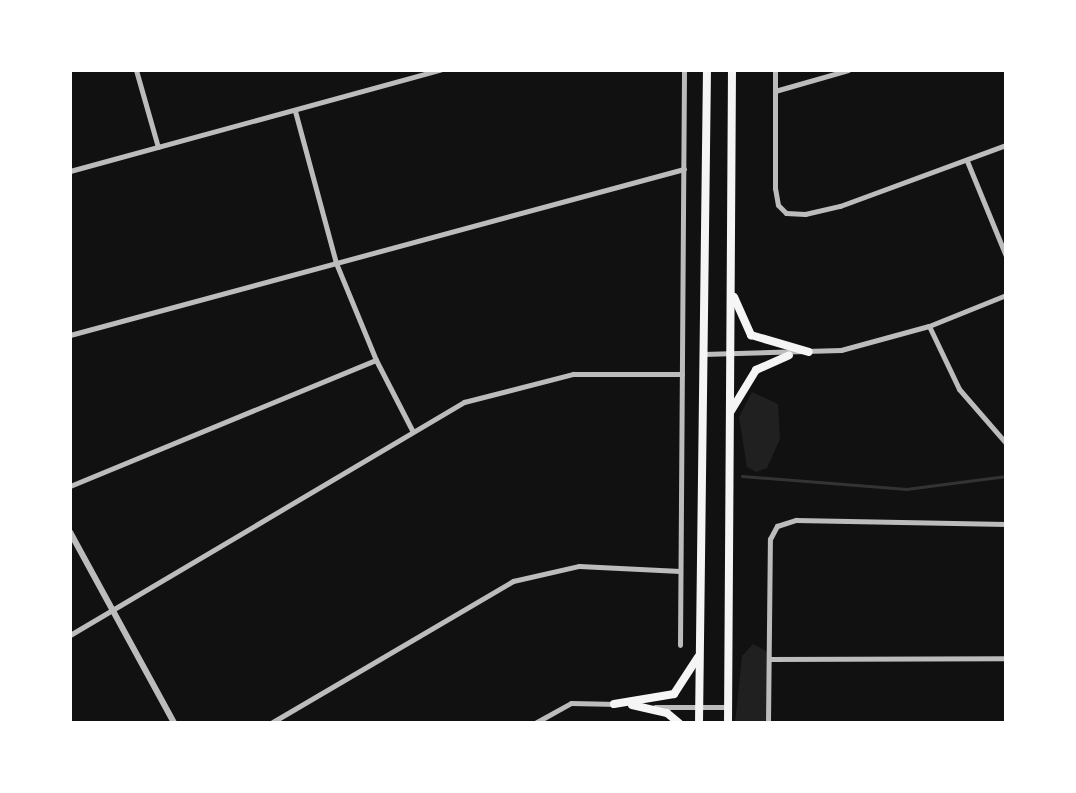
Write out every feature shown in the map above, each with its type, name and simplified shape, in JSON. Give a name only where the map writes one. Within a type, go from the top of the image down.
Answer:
[{"type":"main road","points":[[699,723],[707,70]]},
{"type":"main road","points":[[728,723],[727,533],[733,485],[729,416],[732,70]]},
{"type":"main road","points":[[732,291],[751,335],[809,352]]},
{"type":"main road","points":[[729,416],[752,373],[789,355]]},
{"type":"main road","points":[[614,704],[674,694],[688,678],[700,652]]},
{"type":"main road","points":[[632,705],[667,713],[679,723]]},
{"type":"street","points":[[136,70],[158,147]]},
{"type":"street","points":[[70,172],[440,70]]},
{"type":"street","points":[[680,645],[684,70]]},
{"type":"street","points":[[775,70],[775,188],[781,210],[805,214],[893,190],[1006,145]]},
{"type":"street","points":[[775,91],[848,70]]},
{"type":"street","points":[[295,111],[336,263],[376,359],[412,430]]},
{"type":"street","points":[[967,161],[1006,256]]},
{"type":"street","points":[[70,335],[684,169]]},
{"type":"street","points":[[703,354],[789,355],[841,350],[929,326],[1006,295]]},
{"type":"street","points":[[929,326],[959,389],[1006,443]]},
{"type":"street","points":[[70,486],[376,359]]},
{"type":"street","points":[[70,635],[412,430],[477,397],[573,374],[682,374]]},
{"type":"street","points":[[768,723],[770,537],[780,524],[823,520],[1006,524]]},
{"type":"street","points":[[70,532],[174,723]]},
{"type":"street","points":[[271,723],[513,581],[579,566],[680,571]]},
{"type":"street","points":[[769,659],[1006,658]]},
{"type":"street","points":[[535,723],[570,703],[728,707]]},
{"type":"shaded area","points":[[752,392],[778,404],[780,439],[767,468],[756,472],[747,467],[739,417]]},
{"type":"shaded area","points":[[753,644],[768,652],[766,723],[735,723],[742,656]]},
{"type":"waterway","points":[[742,476],[906,489],[1006,476]]}]
